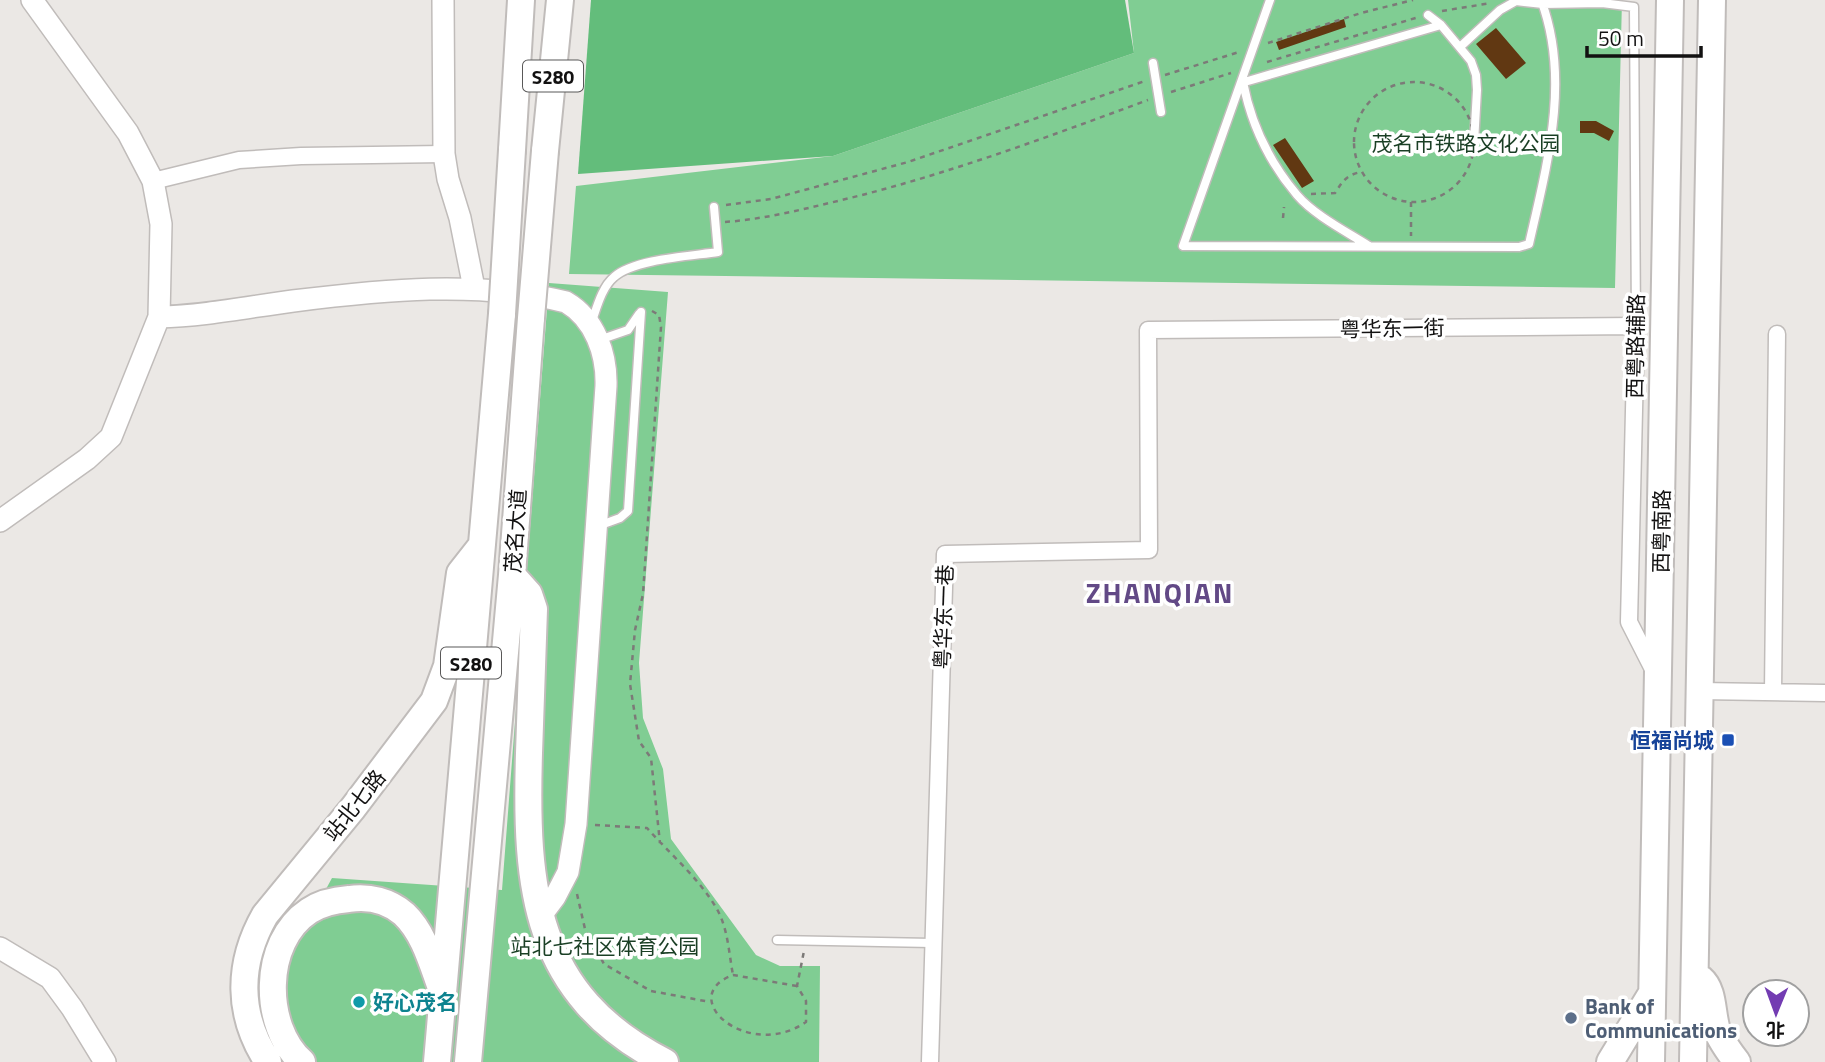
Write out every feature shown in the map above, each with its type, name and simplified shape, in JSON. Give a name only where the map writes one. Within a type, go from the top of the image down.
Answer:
[{"type":"main road","name":"茂名大道","points":[[437,1062],[502,314],[521,0]]},
{"type":"main road","name":"茂名大道","points":[[468,1062],[560,0]]},
{"type":"main road","name":"西粤南路","points":[[1651,1062],[1670,0]]},
{"type":"main road","name":"西粤南路","points":[[1693,1062],[1712,0]]},
{"type":"main road","name":"站北七路","points":[[268,1062],[252,1034],[246,1012],[246,969],[255,932],[265,915],[353,808],[434,701],[447,666],[460,573],[482,545]]},
{"type":"main road","points":[[512,575],[529,594],[534,609],[528,799],[532,883],[540,917],[558,961],[577,994],[601,1020],[625,1039],[665,1062]]},
{"type":"main road","points":[[1656,822],[1697,823]]},
{"type":"main road","points":[[302,1062],[287,1046],[276,1019],[273,978],[288,934],[297,921],[316,906],[361,897],[393,906],[413,924],[424,942],[441,1001]]},
{"type":"main road","points":[[1695,975],[1709,987],[1712,1013],[1718,1032],[1737,1062]]},
{"type":"main road","points":[[1610,1062],[1653,992]]},
{"type":"street","points":[[0,521],[87,458],[111,437],[159,317],[161,224],[153,181],[128,133],[32,0]]},
{"type":"street","points":[[443,0],[443,153],[474,288]]},
{"type":"street","points":[[153,181],[239,160],[443,153]]},
{"type":"street","points":[[159,317],[189,316],[364,293],[474,288],[566,302],[576,308],[594,334],[605,359],[606,376],[576,824],[568,872],[540,917]]},
{"type":"street","name":"西粤路辅路","points":[[1636,326],[1629,622],[1658,679]]},
{"type":"street","name":"粤华东一街","points":[[1148,330],[1636,326]]},
{"type":"street","name":"粤华东一巷","points":[[930,1062],[945,554],[1149,550],[1148,330]]},
{"type":"street","points":[[1773,692],[1777,334]]},
{"type":"street","points":[[1699,691],[1825,693]]},
{"type":"street","points":[[0,948],[50,978],[105,1062]]},
{"type":"lane","points":[[1270,0],[1184,246],[1519,247],[1529,244],[1548,155],[1555,102],[1553,43],[1542,2]]},
{"type":"lane","points":[[1460,47],[1500,10],[1516,1],[1602,2]]},
{"type":"lane","name":"西粤路辅路","points":[[1602,2],[1634,7],[1636,326]]},
{"type":"lane","points":[[1428,15],[1441,25],[1471,61],[1476,75],[1474,143]]},
{"type":"lane","points":[[1242,82],[1441,25]]},
{"type":"lane","points":[[1153,63],[1161,112]]},
{"type":"lane","points":[[1242,82],[1247,104],[1261,139],[1298,196],[1369,246]]},
{"type":"lane","points":[[641,312],[628,330],[594,334],[601,297],[614,277],[660,260],[719,252],[714,207]]},
{"type":"lane","points":[[595,527],[620,518],[628,511],[641,312]]},
{"type":"lane","points":[[777,940],[932,943]]},
{"type":"path","points":[[714,207],[771,199],[908,162],[1155,78],[1361,13],[1413,0]]},
{"type":"path","points":[[715,222],[758,219],[896,187],[1158,96],[1246,69]]},
{"type":"path","points":[[1412,82],[1430,84],[1452,96],[1469,117],[1474,143],[1472,159],[1455,186],[1442,195],[1427,201],[1396,200],[1370,184],[1362,172],[1353,144],[1354,130],[1367,103],[1378,93],[1395,85],[1412,82]]},
{"type":"path","points":[[1298,196],[1318,192],[1335,193],[1349,174],[1362,172]]},
{"type":"path","points":[[1411,202],[1412,247]]},
{"type":"path","points":[[1283,218],[1284,207]]},
{"type":"path","points":[[641,312],[650,309],[659,315],[661,327],[643,594],[635,630],[629,684],[639,741],[651,758],[660,843]]},
{"type":"path","points":[[576,824],[647,828],[690,875],[718,911],[726,933],[733,975]]},
{"type":"path","points":[[561,887],[577,894],[585,929],[604,964],[651,991],[710,1002]]},
{"type":"path","points":[[798,1031],[806,1022],[806,1002],[797,986],[806,940]]},
{"type":"path","points":[[721,1025],[713,1015],[710,1002],[724,978],[733,975],[797,986]]},
{"type":"green space","points":[[591,0],[1125,0],[1134,53],[833,156],[578,174]]},
{"type":"green space","name":"茂名市铁路文化公园","points":[[1128,0],[1622,0],[1615,288],[569,274],[576,186],[833,156],[1134,53]]},
{"type":"green space","name":"站北七社区体育公园","points":[[549,283],[668,292],[639,663],[643,718],[663,769],[671,839],[756,955],[780,966],[820,966],[819,1062],[314,1062],[287,1033],[283,979],[295,946],[332,878],[502,890]]},
{"type":"building","points":[[1344,19],[1346,27],[1279,50],[1276,42]]},
{"type":"building","points":[[1496,28],[1526,63],[1506,79],[1476,44]]},
{"type":"building","points":[[1580,121],[1596,121],[1614,131],[1609,141],[1594,133],[1580,133]]},
{"type":"building","points":[[1285,138],[1314,181],[1302,188],[1273,145]]},
{"type":"place","name":"恒福尚城","points":[[1728,740]]},
{"type":"place","name":"好心茂名","points":[[359,1002]]},
{"type":"place","name":"Bank of Communications","points":[[1571,1018]]},
{"type":"district","name":"ZHANQIAN","points":[[1160,592]]}]
